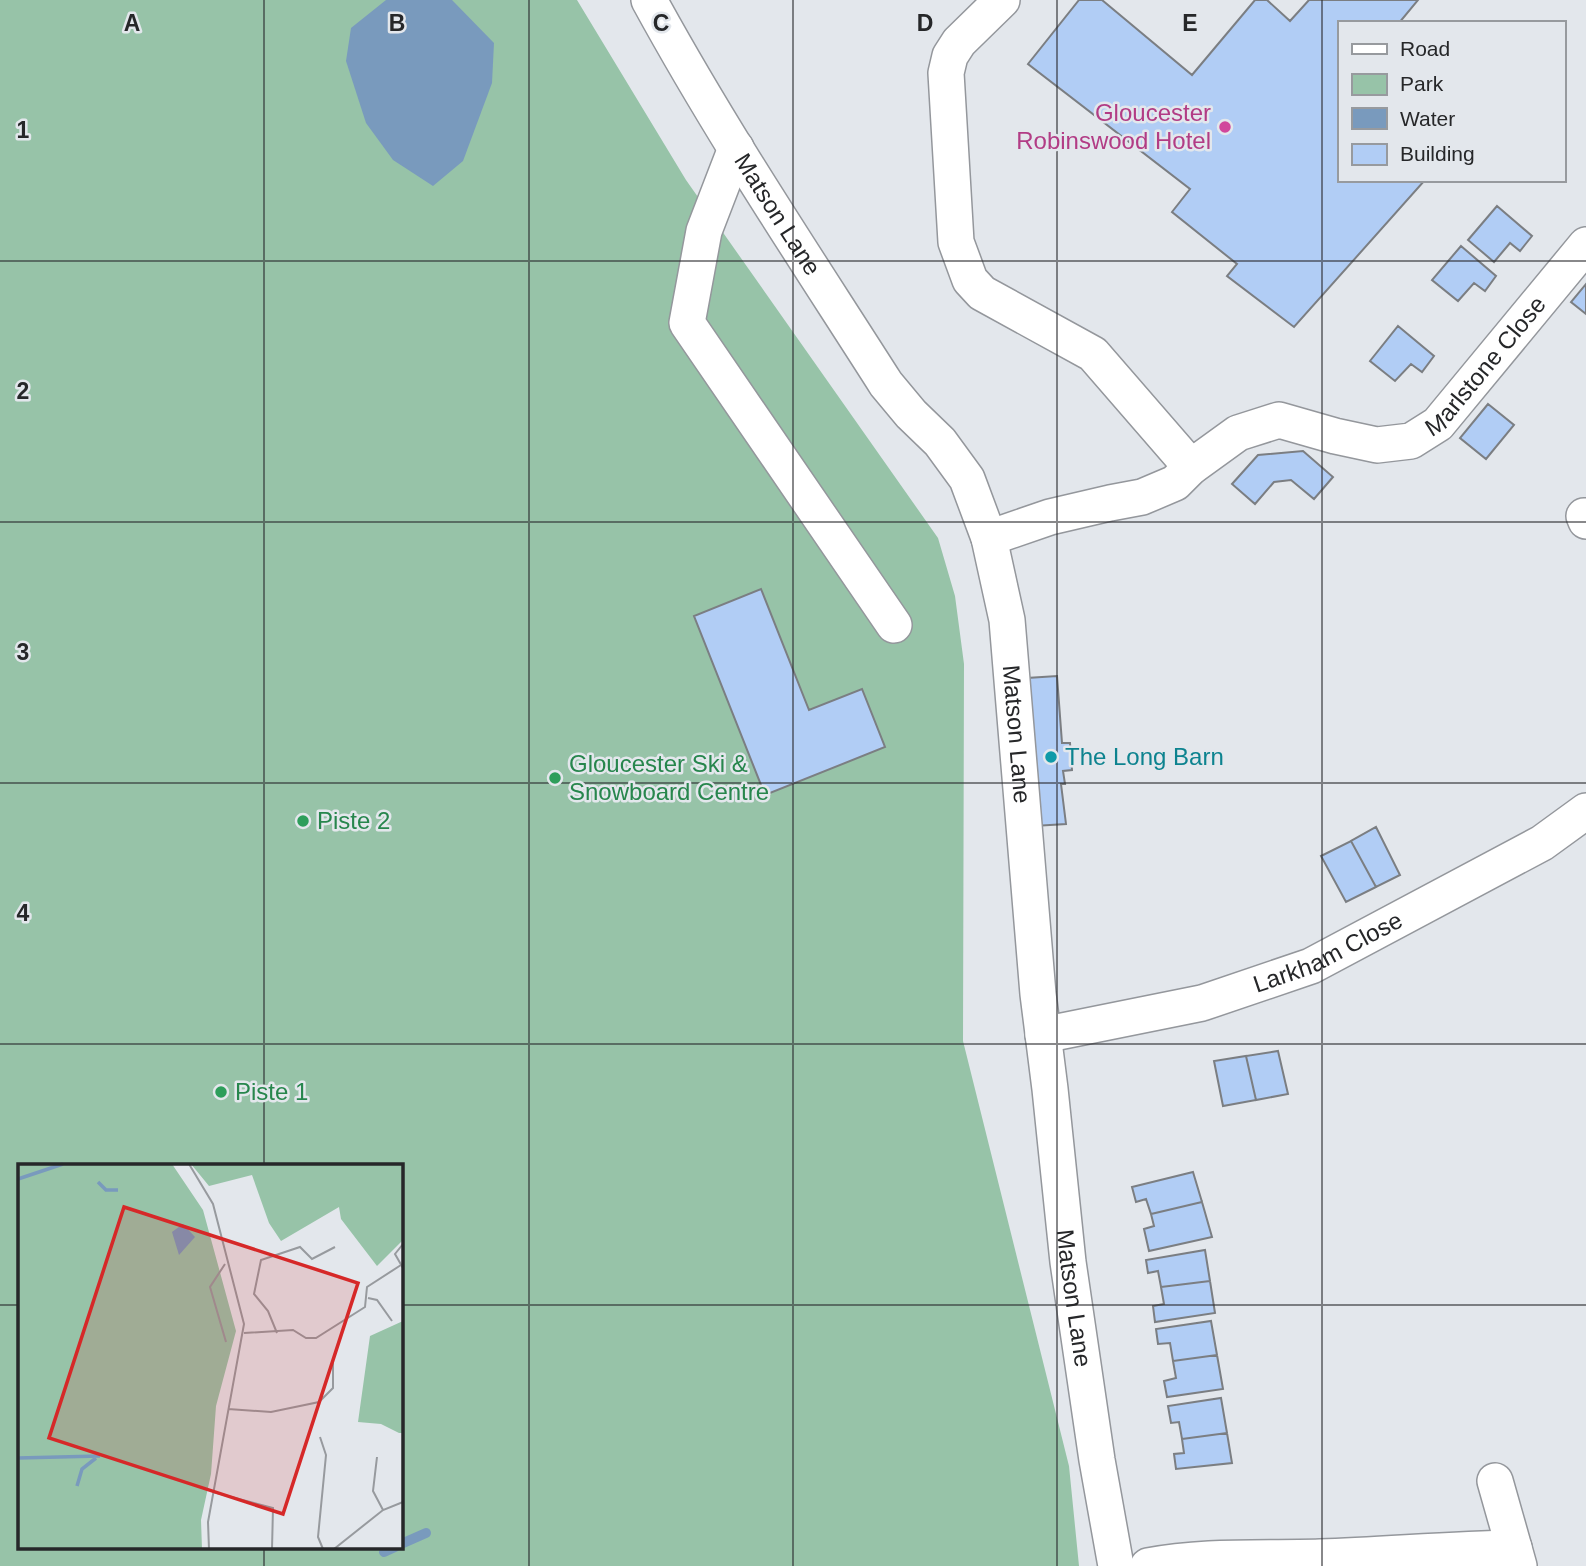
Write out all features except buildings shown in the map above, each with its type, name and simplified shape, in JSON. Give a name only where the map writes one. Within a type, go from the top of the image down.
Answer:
[{"type":"street","name":"Matson Lane","points":[[649,0],[736,148],[886,384],[911,414],[940,442],[967,479],[989,538],[1007,620],[1036,979],[1068,1262],[1097,1460],[1116,1566]]},
{"type":"street","points":[[1002,0],[959,42],[950,56],[946,73],[956,242],[963,263],[970,280],[982,293],[1093,354],[1191,467]]},
{"type":"street","points":[[736,148],[704,231],[687,323],[894,625]]},
{"type":"street","name":"Marlstone Close","points":[[989,538],[1050,517],[1142,498],[1175,483],[1191,467],[1238,433],[1279,420],[1377,445],[1411,441],[1438,424],[1586,245]]},
{"type":"street","name":"Larkham Close","points":[[1043,1035],[1202,1003],[1311,966],[1542,843],[1586,811]]},
{"type":"street","points":[[1148,1566],[1212,1558],[1321,1558],[1465,1549],[1517,1557],[1495,1481]]},
{"type":"green space","points":[[0,0],[577,0],[686,180],[938,538],[955,596],[964,664],[963,1041],[1069,1466],[1079,1566],[0,1566]]},
{"type":"water","points":[[386,0],[452,0],[494,43],[492,83],[463,161],[433,186],[393,160],[366,123],[346,61],[351,28]]},
{"type":"waterway","points":[[402,1544],[426,1533]]},
{"type":"waterway","points":[[384,1552],[393,1548]]},
{"type":"place","name":"Gloucester Robinswood Hotel","points":[[1225,127]]},
{"type":"place","name":"The Long Barn","points":[[1051,757]]},
{"type":"place","name":"Gloucester Ski & Snowboard Centre","points":[[555,778]]},
{"type":"place","name":"Piste 2","points":[[303,821]]},
{"type":"place","name":"Piste 1","points":[[221,1092]]}]
